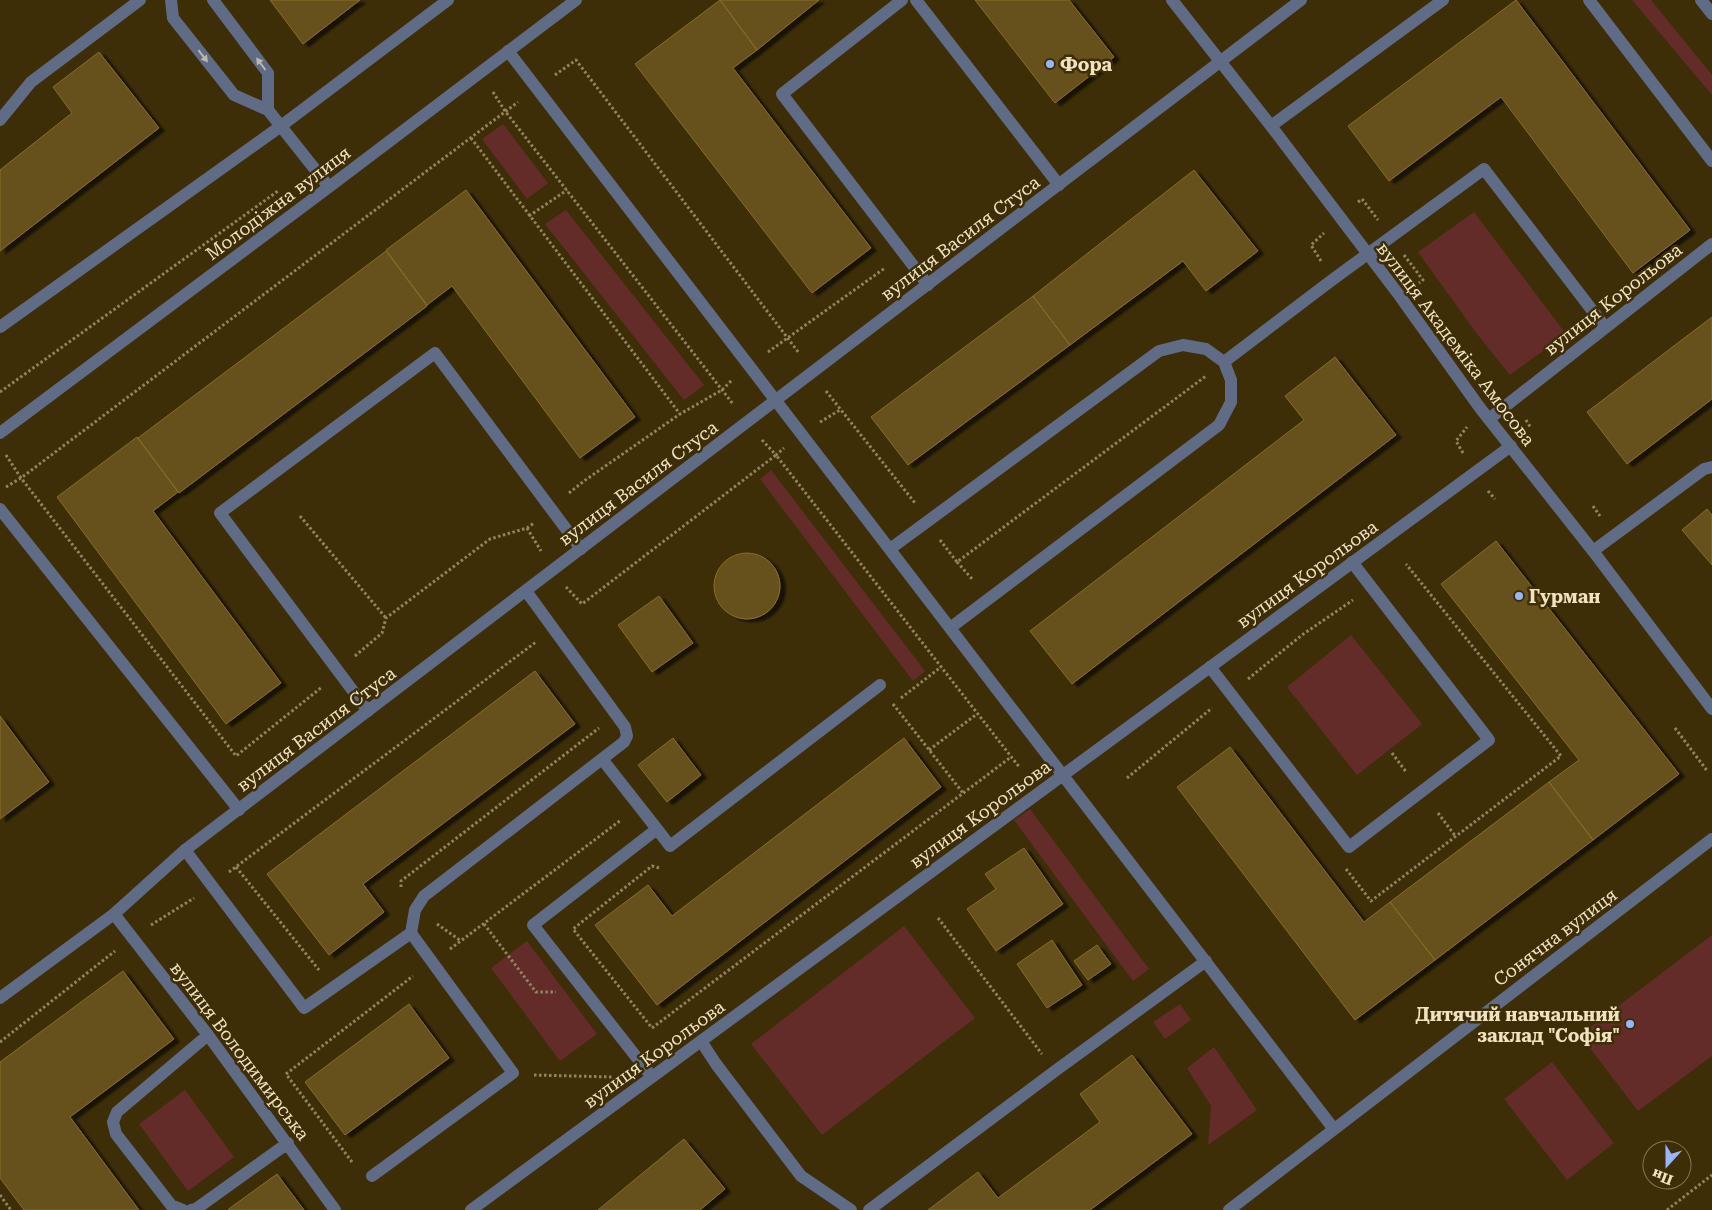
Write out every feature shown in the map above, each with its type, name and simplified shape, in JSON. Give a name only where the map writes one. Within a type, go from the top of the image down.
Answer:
[{"type":"street","points":[[0,120],[31,82],[140,0]]},
{"type":"street","points":[[171,0],[173,18],[234,95],[268,110],[329,187]]},
{"type":"street","points":[[213,0],[268,73],[268,110]]},
{"type":"street","points":[[0,327],[281,126],[448,0]]},
{"type":"street","name":"Молодіжна вулиця","points":[[0,432],[576,0]]},
{"type":"street","points":[[902,0],[782,94],[928,285]]},
{"type":"street","points":[[916,0],[1059,185]]},
{"type":"street","name":"вулиця Академіка Амосова","points":[[1172,0],[1271,126],[1489,419],[1593,551],[1712,709]]},
{"type":"street","name":"вулиця Василя Стуса","points":[[0,998],[114,914],[185,850],[1301,0]]},
{"type":"street","points":[[1271,126],[1443,0]]},
{"type":"street","points":[[1589,0],[1712,161]]},
{"type":"street","points":[[1701,0],[1712,14]]},
{"type":"street","points":[[508,51],[1333,1128]]},
{"type":"street","points":[[1224,362],[1367,254],[1484,170],[1605,327]]},
{"type":"street","name":"вулиця Корольова","points":[[1489,419],[1712,244]]},
{"type":"street","points":[[890,549],[1159,350],[1183,345],[1206,349],[1224,362],[1231,380],[1232,402],[1219,425],[950,628]]},
{"type":"street","points":[[368,712],[220,513],[435,353],[581,549]]},
{"type":"street","name":"вулиця Корольова","points":[[471,1210],[1510,446]]},
{"type":"street","points":[[1593,551],[1704,469],[1712,467]]},
{"type":"street","points":[[0,509],[239,810]]},
{"type":"street","points":[[1210,667],[1349,847],[1488,740],[1352,562]]},
{"type":"street","points":[[372,1176],[513,1073],[411,934],[415,910],[424,896],[624,742],[627,736],[626,727],[526,591]]},
{"type":"street","points":[[602,759],[670,846],[880,685]]},
{"type":"street","points":[[652,1077],[533,925],[657,829]]},
{"type":"street","name":"Сонячна вулиця","points":[[1228,1210],[1712,839]]},
{"type":"street","points":[[185,850],[304,1008],[411,934]]},
{"type":"street","name":"вулиця Володимирська","points":[[114,914],[208,1035],[335,1210]]},
{"type":"street","points":[[869,1210],[1206,961]]},
{"type":"street","points":[[183,1210],[171,1205],[116,1134],[114,1122],[117,1112],[208,1035]]},
{"type":"street","points":[[701,1041],[716,1064],[801,1176],[850,1210]]},
{"type":"street","points":[[192,1210],[288,1143]]},
{"type":"path","points":[[576,60],[789,339],[889,265]]},
{"type":"path","points":[[0,491],[21,478],[505,111],[722,390],[680,414],[584,481]]},
{"type":"path","points":[[470,138],[680,414]]},
{"type":"path","points":[[529,216],[566,190]]},
{"type":"path","points":[[0,392],[278,191]]},
{"type":"path","points":[[957,562],[1224,362]]},
{"type":"path","points":[[840,410],[912,497]]},
{"type":"path","points":[[5,455],[236,756],[321,689]]},
{"type":"path","points":[[582,604],[776,455],[1020,768]]},
{"type":"path","points":[[300,516],[386,618]]},
{"type":"path","points":[[382,633],[386,618],[490,539],[527,528]]},
{"type":"path","points":[[941,541],[974,581]]},
{"type":"path","points":[[1341,863],[1371,901],[1561,756],[1406,564]]},
{"type":"path","points":[[1248,680],[1302,635],[1354,599]]},
{"type":"path","points":[[0,1042],[132,938],[211,886],[540,638]]},
{"type":"path","points":[[941,667],[893,704],[963,793]]},
{"type":"path","points":[[1127,778],[1216,704]]},
{"type":"path","points":[[929,750],[977,714]]},
{"type":"path","points":[[401,889],[400,881],[604,724]]},
{"type":"path","points":[[1675,728],[1708,772]]},
{"type":"path","points":[[1392,753],[1407,773]]},
{"type":"path","points":[[668,870],[652,866],[573,928],[652,1028],[1011,757]]},
{"type":"path","points":[[461,941],[639,806]]},
{"type":"path","points":[[1438,813],[1456,837]]},
{"type":"path","points":[[236,867],[323,975]]},
{"type":"path","points":[[938,918],[1055,1071]]},
{"type":"path","points":[[484,924],[536,992],[556,992]]},
{"type":"path","points":[[360,1157],[352,1163],[286,1074],[414,976]]},
{"type":"path","points":[[551,1076],[652,1077]]},
{"type":"path","points":[[1667,1210],[1712,1175]]},
{"type":"path","points":[[0,1195],[11,1210]]},
{"type":"shaded area","points":[[1632,0],[1651,0],[1712,75],[1712,95]]},
{"type":"shaded area","points":[[503,124],[548,183],[527,199],[482,139]]},
{"type":"shaded area","points":[[566,210],[704,385],[684,400],[545,224]]},
{"type":"shaded area","points":[[1474,212],[1566,334],[1510,375],[1477,334],[1418,252]]},
{"type":"shaded area","points":[[771,470],[925,671],[913,681],[760,479]]},
{"type":"shaded area","points":[[1351,635],[1422,724],[1357,775],[1287,687]]},
{"type":"shaded area","points":[[1030,809],[1149,969],[1133,981],[1014,820]]},
{"type":"shaded area","points":[[904,926],[975,1018],[822,1135],[751,1044]]},
{"type":"shaded area","points":[[1712,935],[1712,1056],[1638,1111],[1580,1035]]},
{"type":"shaded area","points":[[527,941],[597,1034],[560,1061],[491,968]]},
{"type":"shaded area","points":[[1180,1004],[1191,1020],[1165,1039],[1153,1022]]},
{"type":"shaded area","points":[[1214,1047],[1257,1110],[1208,1145],[1211,1106],[1187,1068]]},
{"type":"shaded area","points":[[1552,1062],[1614,1143],[1567,1180],[1504,1099]]},
{"type":"shaded area","points":[[185,1090],[234,1157],[188,1191],[139,1124]]},
{"type":"building","points":[[270,0],[360,0],[303,44]]},
{"type":"building","points":[[720,0],[757,50],[733,68],[871,248],[812,293],[635,64]]},
{"type":"building","points":[[720,0],[819,0],[757,50]]},
{"type":"building","points":[[975,0],[1069,0],[1114,57],[1055,103]]},
{"type":"building","points":[[1516,0],[1690,230],[1633,273],[1501,97],[1389,181],[1348,126]]},
{"type":"building","points":[[99,52],[159,128],[0,251],[0,170],[72,113],[53,87]]},
{"type":"building","points":[[1194,170],[1258,251],[1206,291],[1183,261],[1070,345],[1033,296]]},
{"type":"building","points":[[466,190],[635,417],[580,458],[452,286],[427,305],[386,250]]},
{"type":"building","points":[[386,251],[427,306],[179,493],[138,438]]},
{"type":"building","points":[[1033,296],[1070,345],[908,465],[871,417]]},
{"type":"building","points":[[1712,317],[1712,399],[1627,464],[1587,412]]},
{"type":"building","points":[[1335,357],[1396,435],[1072,684],[1030,631],[1304,420],[1285,396]]},
{"type":"building","points":[[137,437],[178,492],[153,511],[281,683],[226,724],[57,497]]},
{"type":"building","points":[[1707,509],[1712,515],[1712,565],[1682,530]]},
{"type":"building","points":[[1496,541],[1679,774],[1593,840],[1549,782],[1579,760],[1441,584]]},
{"type":"building","points":[[747,553],[760,555],[770,563],[778,573],[780,586],[778,599],[770,609],[760,617],[747,619],[734,617],[724,609],[716,599],[714,586],[716,573],[724,563],[734,555]]},
{"type":"building","points":[[659,596],[693,643],[652,672],[618,625]]},
{"type":"building","points":[[535,671],[575,724],[363,884],[384,912],[329,955],[267,874]]},
{"type":"building","points":[[0,716],[49,782],[0,819]]},
{"type":"building","points":[[673,738],[701,775],[667,802],[638,765]]},
{"type":"building","points":[[904,738],[941,787],[657,1005],[595,925],[648,885],[672,916]]},
{"type":"building","points":[[1230,747],[1364,922],[1390,902],[1435,960],[1355,1020],[1177,787]]},
{"type":"building","points":[[1549,782],[1593,840],[1435,960],[1390,902]]},
{"type":"building","points":[[1024,848],[1063,904],[996,951],[967,909],[996,889],[985,874]]},
{"type":"building","points":[[1052,940],[1082,985],[1047,1008],[1017,964]]},
{"type":"building","points":[[1097,945],[1111,964],[1088,980],[1074,961]]},
{"type":"building","points":[[123,971],[174,1039],[70,1117],[139,1210],[24,1210],[0,1178],[0,1062]]},
{"type":"building","points":[[409,1004],[449,1058],[345,1135],[305,1082]]},
{"type":"building","points":[[1132,1055],[1192,1134],[1090,1210],[928,1210],[978,1172],[998,1198],[1100,1122],[1080,1094]]},
{"type":"building","points":[[684,1139],[725,1189],[700,1210],[598,1210]]},
{"type":"building","points":[[277,1174],[304,1210],[228,1210],[230,1208]]},
{"type":"place","name":"Фора","points":[[1050,64]]},
{"type":"place","name":"Гурман","points":[[1519,596]]},
{"type":"place","name":"Дитячий навчальний заклад \"Софія\"","points":[[1630,1024]]}]
